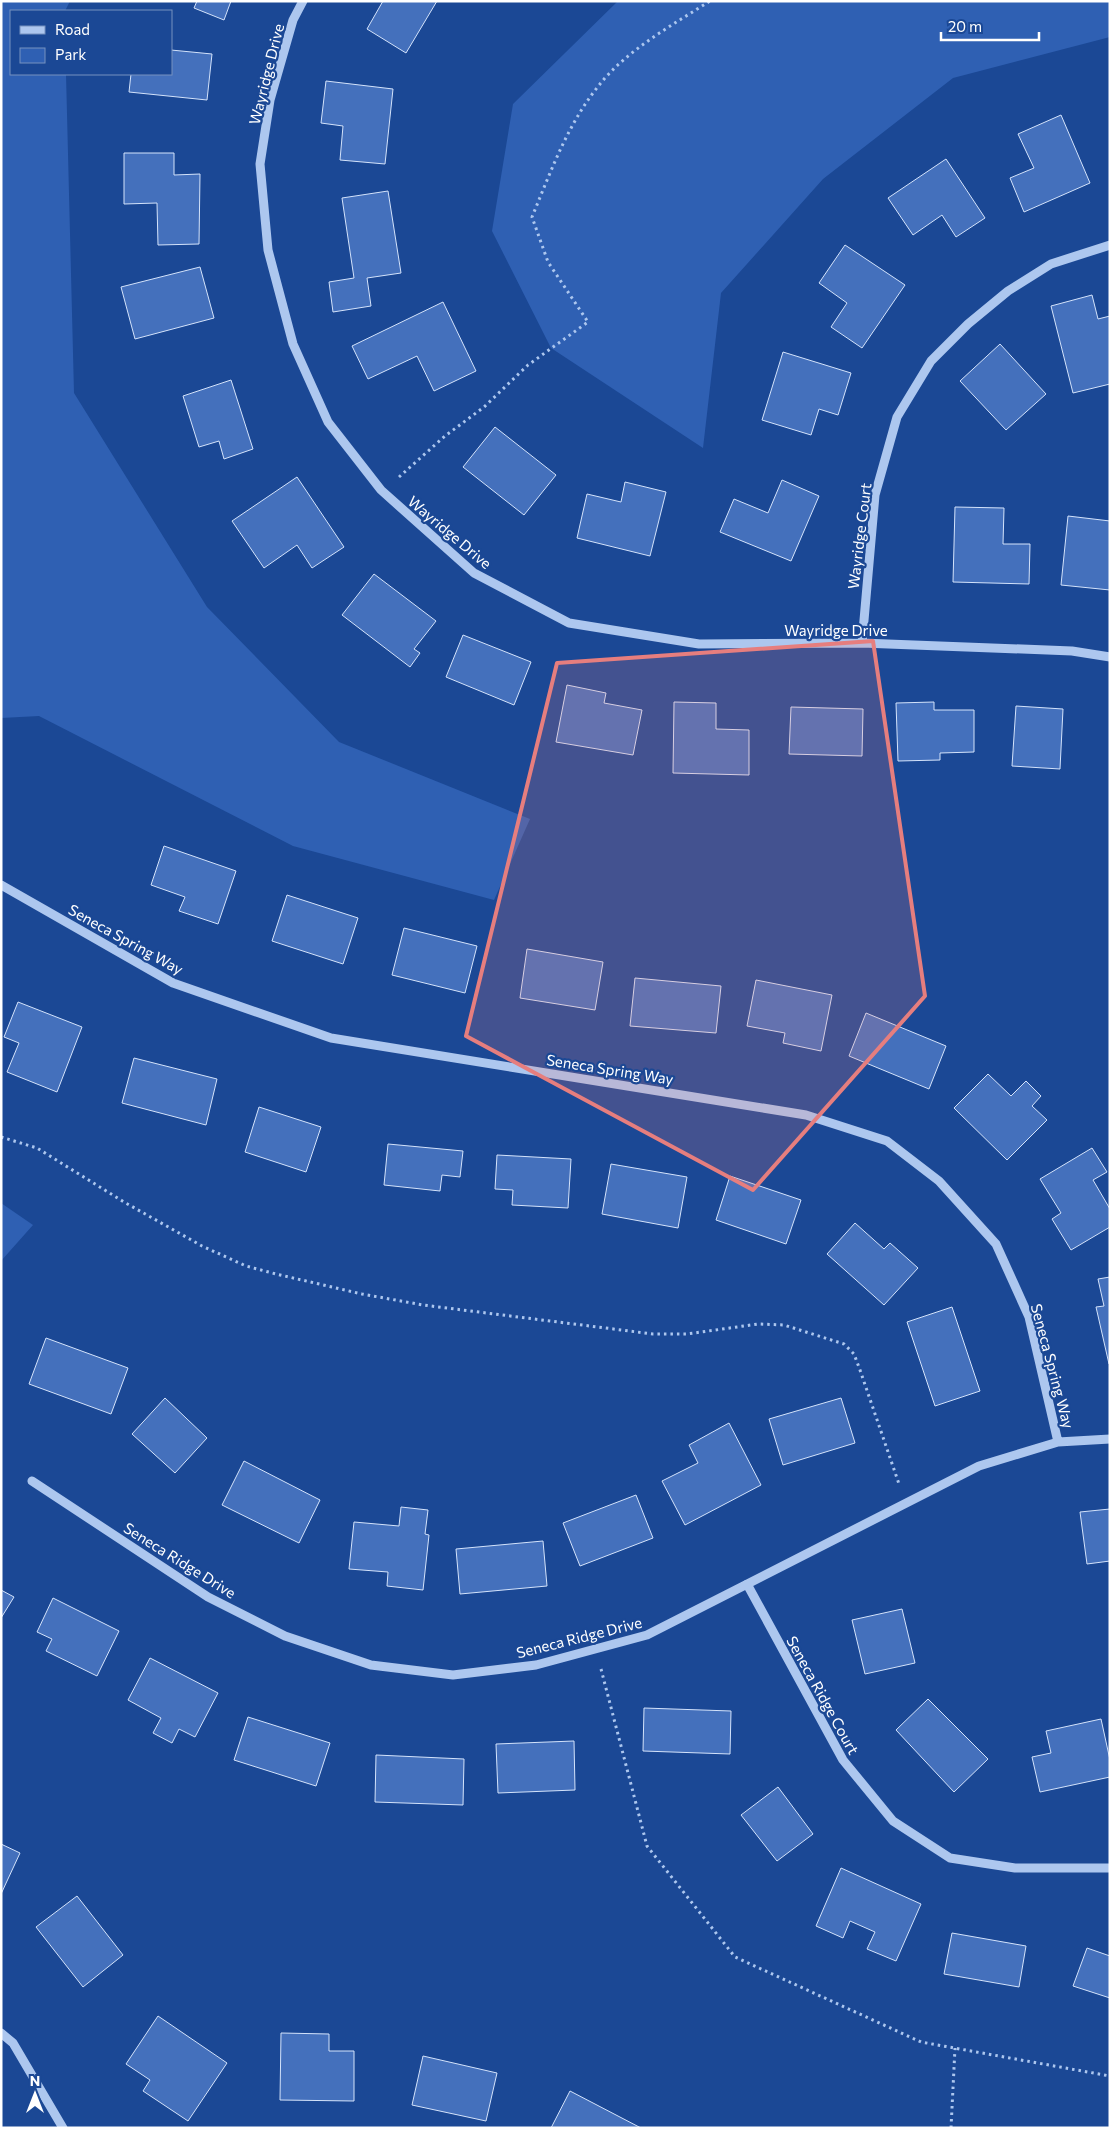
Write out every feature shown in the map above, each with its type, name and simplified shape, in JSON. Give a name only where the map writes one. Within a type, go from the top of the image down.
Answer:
[{"type":"street","name":"Wayridge Drive","points":[[303,1],[293,20],[270,100],[260,164],[268,250],[293,344],[328,422],[382,490],[474,573],[569,623],[699,644],[862,643],[1072,651],[1110,657]]},
{"type":"street","name":"Wayridge Court","points":[[862,643],[875,495],[897,417],[931,361],[968,324],[1008,290],[1052,264],[1110,245]]},
{"type":"street","name":"Seneca Spring Way","points":[[1,885],[173,983],[331,1038],[806,1115],[887,1141],[939,1181],[996,1244],[1029,1317],[1058,1442]]},
{"type":"street","name":"Seneca Ridge Drive","points":[[32,1481],[208,1597],[285,1636],[371,1666],[453,1675],[536,1666],[647,1635],[979,1466],[1058,1442],[1110,1439]]},
{"type":"street","name":"Seneca Ridge Court","points":[[747,1584],[843,1760],[894,1820],[950,1858],[1015,1868],[1110,1868]]},
{"type":"street","points":[[1,2033],[13,2043],[63,2128]]},
{"type":"path","points":[[382,490],[406,472],[445,436],[484,407],[528,364],[588,322],[548,262],[532,217],[577,116],[601,82],[648,40],[710,1]]},
{"type":"path","points":[[1,1137],[37,1148],[124,1202],[218,1254],[246,1266],[284,1276],[362,1294],[422,1305],[638,1332],[687,1334],[773,1324],[844,1344],[854,1354],[905,1504]]},
{"type":"path","points":[[596,1649],[647,1846],[735,1957],[921,2042],[1110,2076]]},
{"type":"path","points":[[951,2128],[955,2048]]},
{"type":"highlighted area","points":[[873,641],[925,996],[753,1190],[466,1036],[557,663]]},
{"type":"green space","points":[[1,1],[70,1],[66,10],[10,10],[10,75],[66,75],[74,393],[207,607],[339,742],[530,819],[494,900],[293,846],[39,716],[1,718]]},
{"type":"green space","points":[[618,1],[1110,1],[1110,37],[953,78],[823,179],[721,293],[703,448],[551,348],[492,231],[513,104]]},
{"type":"green space","points":[[1,1203],[33,1225],[1,1261]]},
{"type":"building","points":[[197,1],[231,1],[224,20],[194,8]]},
{"type":"building","points":[[383,1],[437,1],[406,53],[367,29]]},
{"type":"building","points":[[172,50],[212,54],[207,100],[129,92],[131,75],[172,75]]},
{"type":"building","points":[[326,81],[393,89],[385,164],[340,160],[343,126],[321,123]]},
{"type":"building","points":[[1061,115],[1090,183],[1024,212],[1010,178],[1034,168],[1018,134]]},
{"type":"building","points":[[124,153],[174,153],[174,175],[200,174],[199,244],[158,245],[157,203],[124,204]]},
{"type":"building","points":[[946,159],[985,218],[956,237],[942,215],[913,235],[888,198]]},
{"type":"building","points":[[388,191],[401,273],[367,278],[371,306],[333,312],[329,282],[354,278],[342,198]]},
{"type":"building","points":[[845,245],[905,285],[862,348],[831,327],[847,303],[819,283]]},
{"type":"building","points":[[200,267],[214,318],[135,339],[121,287]]},
{"type":"building","points":[[1092,295],[1098,319],[1110,316],[1110,384],[1073,393],[1051,306]]},
{"type":"building","points":[[443,302],[476,371],[434,391],[417,356],[368,379],[352,346]]},
{"type":"building","points":[[1000,344],[1046,394],[1006,430],[960,381]]},
{"type":"building","points":[[783,352],[851,373],[838,415],[819,409],[811,435],[762,420]]},
{"type":"building","points":[[231,380],[253,449],[224,459],[219,441],[199,447],[183,396]]},
{"type":"building","points":[[495,427],[556,475],[524,515],[463,467]]},
{"type":"building","points":[[297,477],[344,547],[312,568],[297,545],[264,568],[232,521]]},
{"type":"building","points":[[782,480],[819,496],[791,561],[720,532],[734,499],[768,513]]},
{"type":"building","points":[[625,482],[666,492],[650,556],[577,538],[587,494],[621,502]]},
{"type":"building","points":[[955,507],[1004,508],[1003,544],[1030,544],[1029,584],[953,582]]},
{"type":"building","points":[[1068,516],[1110,521],[1110,590],[1061,585]]},
{"type":"building","points":[[374,574],[436,621],[414,649],[420,653],[410,667],[342,615]]},
{"type":"building","points":[[463,635],[531,662],[514,705],[446,677]]},
{"type":"building","points":[[567,685],[606,693],[604,703],[642,710],[633,755],[556,742]]},
{"type":"building","points":[[674,702],[716,703],[716,729],[749,730],[749,775],[673,773]]},
{"type":"building","points":[[934,702],[934,710],[974,710],[974,752],[940,753],[940,760],[898,761],[896,703]]},
{"type":"building","points":[[1016,706],[1063,709],[1060,769],[1012,766]]},
{"type":"building","points":[[791,707],[863,709],[862,756],[789,754]]},
{"type":"building","points":[[164,846],[236,871],[218,924],[179,911],[185,897],[151,885]]},
{"type":"building","points":[[287,895],[358,918],[343,964],[272,941]]},
{"type":"building","points":[[404,928],[477,946],[465,993],[392,975]]},
{"type":"building","points":[[527,949],[603,962],[595,1010],[520,998]]},
{"type":"building","points":[[635,978],[721,986],[716,1033],[630,1026]]},
{"type":"building","points":[[756,980],[832,995],[821,1051],[783,1043],[785,1033],[747,1026]]},
{"type":"building","points":[[18,1002],[82,1027],[57,1092],[7,1072],[19,1043],[4,1037]]},
{"type":"building","points":[[866,1013],[946,1046],[929,1089],[849,1056]]},
{"type":"building","points":[[134,1058],[217,1079],[206,1125],[122,1103]]},
{"type":"building","points":[[988,1074],[1011,1096],[1026,1081],[1041,1096],[1032,1106],[1047,1120],[1007,1160],[954,1108]]},
{"type":"building","points":[[259,1107],[321,1127],[306,1172],[245,1152]]},
{"type":"building","points":[[388,1144],[463,1151],[460,1177],[442,1175],[440,1191],[384,1185]]},
{"type":"building","points":[[1092,1148],[1107,1172],[1093,1180],[1110,1209],[1110,1227],[1071,1250],[1052,1219],[1061,1213],[1040,1179]]},
{"type":"building","points":[[497,1155],[571,1159],[568,1208],[512,1205],[513,1190],[495,1189]]},
{"type":"building","points":[[611,1164],[687,1177],[678,1228],[602,1214]]},
{"type":"building","points":[[730,1176],[801,1200],[786,1244],[716,1220]]},
{"type":"building","points":[[855,1223],[884,1249],[890,1243],[918,1268],[884,1305],[827,1254]]},
{"type":"building","points":[[1110,1277],[1109,1364],[1096,1307],[1104,1306],[1098,1279]]},
{"type":"building","points":[[952,1307],[980,1391],[935,1406],[907,1322]]},
{"type":"building","points":[[46,1338],[128,1368],[111,1414],[29,1384]]},
{"type":"building","points":[[165,1398],[207,1438],[175,1473],[132,1434]]},
{"type":"building","points":[[841,1398],[855,1443],[783,1465],[769,1419]]},
{"type":"building","points":[[729,1423],[761,1485],[685,1525],[662,1481],[698,1463],[689,1445]]},
{"type":"building","points":[[244,1461],[320,1500],[299,1543],[222,1505]]},
{"type":"building","points":[[636,1495],[653,1538],[580,1566],[563,1523]]},
{"type":"building","points":[[401,1507],[428,1510],[425,1534],[429,1535],[423,1590],[387,1586],[388,1572],[349,1569],[354,1522],[399,1526]]},
{"type":"building","points":[[1110,1509],[1110,1561],[1087,1564],[1080,1512]]},
{"type":"building","points":[[543,1541],[547,1586],[460,1594],[456,1549]]},
{"type":"building","points":[[1,1590],[14,1597],[1,1618]]},
{"type":"building","points":[[53,1598],[119,1631],[97,1676],[46,1651],[52,1639],[37,1632]]},
{"type":"building","points":[[902,1609],[915,1663],[865,1674],[852,1620]]},
{"type":"building","points":[[150,1658],[218,1693],[195,1737],[179,1729],[172,1743],[153,1733],[161,1718],[128,1700]]},
{"type":"building","points":[[928,1699],[988,1759],[954,1792],[896,1730]]},
{"type":"building","points":[[644,1708],[731,1711],[730,1754],[643,1751]]},
{"type":"building","points":[[248,1717],[330,1743],[316,1786],[234,1760]]},
{"type":"building","points":[[1101,1719],[1110,1760],[1110,1777],[1040,1792],[1032,1757],[1051,1753],[1046,1731]]},
{"type":"building","points":[[574,1741],[575,1790],[498,1793],[496,1744]]},
{"type":"building","points":[[376,1755],[464,1759],[463,1805],[375,1802]]},
{"type":"building","points":[[778,1787],[813,1834],[777,1861],[741,1815]]},
{"type":"building","points":[[1,1844],[20,1853],[1,1894]]},
{"type":"building","points":[[841,1868],[921,1904],[896,1961],[867,1949],[875,1932],[850,1921],[843,1938],[816,1926]]},
{"type":"building","points":[[77,1896],[123,1955],[83,1987],[36,1927]]},
{"type":"building","points":[[952,1933],[1026,1946],[1019,1987],[944,1974]]},
{"type":"building","points":[[1087,1948],[1110,1956],[1110,1998],[1073,1986]]},
{"type":"building","points":[[158,2016],[227,2063],[188,2121],[143,2091],[150,2080],[126,2064]]},
{"type":"building","points":[[281,2033],[329,2034],[329,2051],[354,2051],[354,2101],[280,2100]]},
{"type":"building","points":[[423,2056],[497,2073],[486,2121],[412,2105]]},
{"type":"building","points":[[570,2091],[641,2128],[551,2128]]}]
